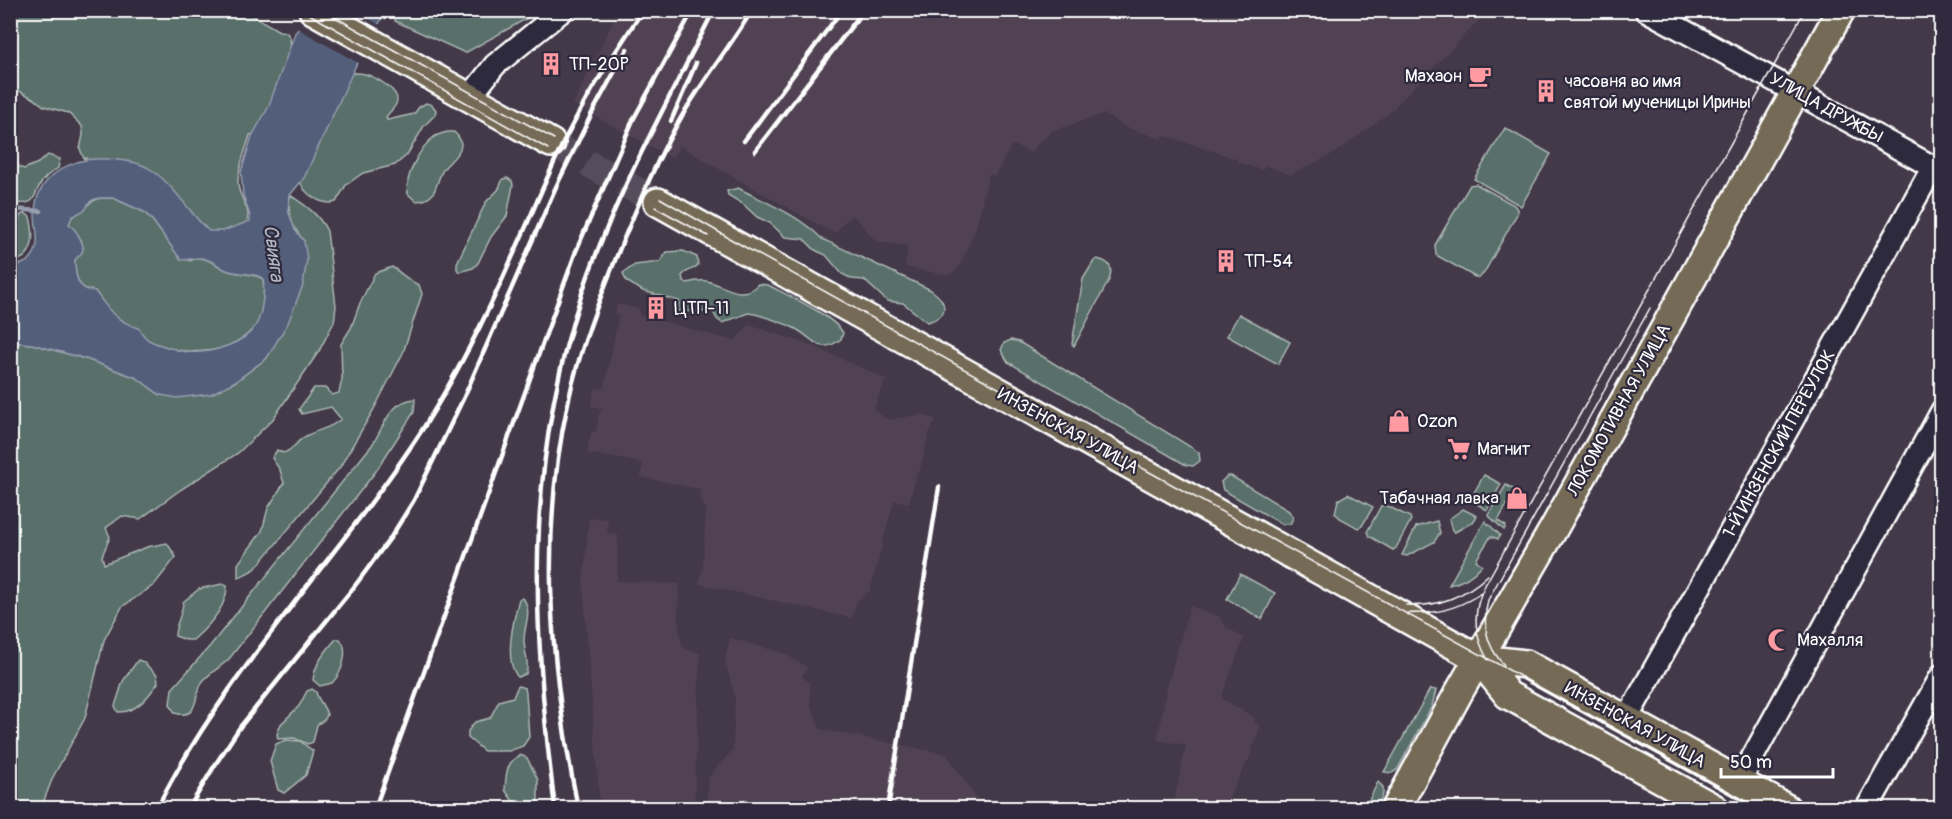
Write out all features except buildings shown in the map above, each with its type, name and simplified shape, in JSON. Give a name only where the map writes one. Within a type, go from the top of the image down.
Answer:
[{"type":"main road","points":[[313,10],[551,143]]},
{"type":"main road","name":"ЛОКОМОТИВНАЯ УЛИЦА","points":[[1396,808],[1841,10]]},
{"type":"main road","name":"ИНЗЕНСКАЯ УЛИЦА","points":[[658,202],[1479,659],[1508,695],[1714,808]]},
{"type":"main road","name":"ИНЗЕНСКАЯ УЛИЦА","points":[[1479,659],[1526,664],[1786,808]]},
{"type":"street","points":[[470,97],[495,65],[563,10]]},
{"type":"street","name":"УЛИЦА ДРУЖБЫ","points":[[1647,10],[1937,170]]},
{"type":"street","name":"1-Й ИНЗЕНСКИЙ ПЕРЕУЛОК","points":[[1626,720],[1937,170]]},
{"type":"street","points":[[1739,782],[1941,411]]},
{"type":"street","points":[[1867,808],[1941,675]]},
{"type":"shaded area","points":[[618,10],[1488,11],[1389,113],[1336,152],[1290,175],[1265,165],[1263,170],[1237,162],[1237,159],[1163,135],[1162,139],[1128,128],[1104,114],[1052,131],[1031,153],[1012,144],[995,176],[989,174],[975,230],[958,269],[947,275],[905,267],[908,246],[877,242],[853,215],[835,234],[680,146],[672,158],[573,104]]},
{"type":"shaded area","points":[[617,304],[640,309],[639,315],[734,341],[749,325],[811,345],[886,379],[873,410],[888,420],[923,414],[936,420],[929,433],[909,503],[894,500],[870,591],[856,602],[852,618],[699,584],[703,564],[706,508],[700,499],[700,489],[641,477],[643,463],[587,453],[591,432],[596,432],[599,413],[601,413],[602,408],[591,406],[595,388],[604,389],[619,315],[615,314]]},
{"type":"shaded area","points":[[589,518],[608,519],[607,533],[618,534],[617,581],[679,584],[678,619],[681,642],[685,649],[700,653],[694,808],[600,808],[583,584]]},
{"type":"shaded area","points":[[1190,606],[1220,617],[1226,627],[1244,638],[1221,698],[1255,718],[1254,723],[1260,726],[1250,757],[1223,808],[1173,808],[1186,745],[1157,740],[1168,683]]},
{"type":"shaded area","points":[[730,638],[783,653],[807,667],[802,677],[810,683],[810,702],[820,729],[946,754],[984,808],[706,808],[709,776],[733,750],[735,698],[725,660]]},
{"type":"green space","points":[[396,10],[540,11],[465,53],[395,21]]},
{"type":"green space","points":[[10,11],[245,11],[279,31],[286,32],[290,37],[291,50],[261,132],[250,135],[239,170],[238,187],[248,211],[247,221],[243,226],[213,236],[92,166],[86,158],[84,159],[80,149],[82,126],[68,113],[44,106],[11,87]]},
{"type":"green space","points":[[351,73],[361,73],[380,81],[394,93],[397,101],[386,117],[387,120],[414,114],[426,103],[432,105],[436,110],[435,115],[424,126],[407,155],[395,165],[363,173],[346,185],[336,202],[325,202],[309,194],[300,179]]},
{"type":"green space","points":[[1505,128],[1551,154],[1521,206],[1474,179]]},
{"type":"green space","points":[[454,132],[459,137],[461,146],[459,151],[445,167],[433,194],[429,198],[416,201],[408,194],[407,187],[414,163],[429,142],[436,136]]},
{"type":"green space","points":[[10,150],[15,155],[19,167],[24,169],[38,163],[48,155],[60,159],[58,168],[46,177],[32,201],[28,203],[11,203]]},
{"type":"green space","points":[[507,178],[512,181],[513,185],[507,216],[491,237],[478,263],[473,268],[459,272],[457,263],[486,202],[498,190],[503,179]]},
{"type":"green space","points":[[1476,184],[1514,205],[1517,209],[1517,214],[1479,278],[1436,255],[1435,245],[1470,185]]},
{"type":"green space","points":[[738,188],[793,216],[822,239],[931,290],[941,299],[943,312],[940,316],[927,322],[903,303],[887,301],[864,280],[852,279],[842,274],[826,255],[815,250],[804,239],[785,237],[770,223],[757,217],[743,204],[728,195],[727,191]]},
{"type":"green space","points":[[290,195],[316,215],[327,231],[336,306],[334,322],[319,351],[273,419],[238,453],[140,519],[122,516],[106,528],[110,537],[102,556],[104,564],[147,547],[167,543],[176,557],[154,585],[122,607],[104,640],[85,718],[53,777],[41,808],[11,808],[10,342],[32,344],[86,359],[137,378],[160,395],[211,394],[236,381],[267,358],[304,241],[291,219]]},
{"type":"green space","points":[[101,198],[113,198],[144,212],[177,254],[190,261],[203,258],[226,270],[263,279],[262,304],[255,327],[233,344],[206,351],[192,351],[178,350],[152,342],[119,321],[95,291],[84,288],[78,281],[75,260],[83,248],[79,236],[69,224],[72,216]]},
{"type":"green space","points":[[25,213],[30,217],[32,224],[31,246],[25,256],[11,262],[11,234],[21,215]]},
{"type":"green space","points":[[683,251],[697,257],[698,265],[682,276],[687,283],[707,281],[740,292],[746,292],[758,284],[768,285],[809,306],[830,320],[843,333],[841,339],[834,344],[822,346],[786,324],[748,313],[722,323],[713,312],[678,311],[679,301],[643,291],[626,281],[623,273],[635,265],[660,262],[667,252]]},
{"type":"green space","points":[[1097,259],[1110,266],[1109,280],[1074,346],[1072,344],[1083,279]]},
{"type":"green space","points":[[392,267],[419,285],[422,294],[403,353],[340,467],[255,569],[238,578],[238,564],[262,531],[268,508],[284,483],[280,470],[272,458],[277,450],[287,452],[303,438],[341,419],[331,407],[302,414],[299,409],[314,388],[325,388],[332,395],[339,393],[342,379],[341,344],[351,328],[375,273]]},
{"type":"green space","points":[[1239,314],[1290,342],[1278,364],[1227,336]]},
{"type":"green space","points":[[1011,340],[1019,342],[1194,449],[1199,453],[1200,461],[1193,466],[1186,465],[1008,362],[1001,350],[1004,343]]},
{"type":"green space","points":[[415,399],[414,412],[376,471],[229,659],[203,681],[192,710],[189,713],[175,713],[170,704],[172,689],[210,646],[372,445],[393,410],[399,404]]},
{"type":"green space","points":[[1484,475],[1501,484],[1487,510],[1470,500]]},
{"type":"green space","points":[[1227,476],[1231,476],[1289,511],[1293,518],[1290,524],[1282,524],[1223,490],[1221,482]]},
{"type":"green space","points":[[1506,485],[1515,490],[1498,521],[1506,526],[1504,530],[1488,515]]},
{"type":"green space","points":[[1348,494],[1373,507],[1362,526],[1358,528],[1335,513],[1338,500]]},
{"type":"green space","points":[[1385,505],[1410,517],[1411,520],[1393,550],[1369,536],[1367,532],[1381,506]]},
{"type":"green space","points":[[1463,509],[1477,516],[1473,522],[1455,532],[1452,530],[1449,519]]},
{"type":"green space","points":[[1437,521],[1440,533],[1434,542],[1407,556],[1402,555],[1416,527]]},
{"type":"green space","points":[[1485,521],[1500,535],[1498,539],[1491,536],[1476,560],[1482,565],[1475,572],[1449,585]]},
{"type":"green space","points":[[1240,574],[1275,593],[1262,619],[1227,599]]},
{"type":"green space","points":[[222,584],[227,586],[224,601],[210,623],[193,640],[175,636],[183,602],[199,589]]},
{"type":"green space","points":[[523,598],[528,613],[524,640],[527,666],[526,674],[518,677],[511,661],[510,650],[519,599]]},
{"type":"green space","points":[[336,639],[340,639],[343,644],[342,668],[332,683],[320,686],[313,680],[316,668],[324,653]]},
{"type":"green space","points":[[138,660],[157,675],[158,683],[146,699],[136,707],[118,712],[115,706],[123,681]]},
{"type":"green space","points":[[518,686],[525,688],[529,737],[523,746],[509,751],[484,751],[468,738],[468,731],[475,722],[490,718],[499,701],[513,697]]},
{"type":"green space","points":[[312,689],[316,692],[327,715],[317,725],[313,742],[308,744],[294,738],[278,739],[277,734],[281,724],[299,706],[307,691]]},
{"type":"green space","points":[[1430,689],[1436,690],[1432,706],[1397,770],[1392,773],[1384,772]]},
{"type":"green space","points":[[286,740],[300,741],[313,751],[306,775],[284,793],[278,790],[270,761],[276,744]]},
{"type":"green space","points":[[521,755],[527,758],[538,780],[538,808],[518,808],[505,790],[510,764]]},
{"type":"green space","points":[[1378,782],[1383,787],[1383,794],[1376,808],[1365,808]]},
{"type":"water","name":"Свияга","points":[[312,11],[383,11],[382,18],[356,65],[304,178],[290,195],[288,210],[295,230],[304,241],[307,259],[303,285],[288,323],[267,358],[236,381],[211,394],[177,398],[160,395],[137,378],[86,359],[32,344],[11,342],[11,268],[27,262],[34,253],[37,242],[35,214],[41,189],[48,179],[68,166],[93,159],[136,163],[161,177],[209,231],[223,231],[250,221],[243,195],[241,172],[252,136],[268,108],[295,33]],"holes":[[[113,198],[144,212],[181,260],[204,258],[231,272],[263,278],[261,309],[258,321],[251,332],[244,338],[217,349],[185,352],[148,340],[140,329],[124,322],[114,314],[95,291],[84,288],[78,281],[75,260],[83,249],[77,233],[69,224],[72,217],[86,209],[91,201]]]},
{"type":"pier","points":[[308,10],[354,11],[382,26],[360,64],[295,27]]},
{"type":"waterway","points":[[10,209],[41,211]]},
{"type":"tunnel","points":[[551,143],[658,202]]},
{"type":"tram line","points":[[302,10],[548,149]]},
{"type":"tram line","points":[[322,10],[554,139]]},
{"type":"tram line","points":[[1488,660],[1483,651],[1476,624],[1476,615],[1484,587],[1805,10]]},
{"type":"tram line","points":[[660,198],[1124,458],[1759,808]]},
{"type":"tram line","points":[[655,207],[708,236]]},
{"type":"tram line","points":[[1504,665],[1493,651],[1487,635],[1488,600],[1650,308]]},
{"type":"tram line","points":[[1406,605],[1428,605],[1450,599],[1470,589],[1488,575]]},
{"type":"tram line","points":[[1408,613],[1429,613],[1448,609],[1484,591]]},
{"type":"railway","points":[[157,808],[185,757],[216,708],[357,522],[424,427],[481,324],[567,135],[594,87],[643,10]]},
{"type":"railway","points":[[375,808],[576,251],[633,120],[693,10]]},
{"type":"railway","points":[[555,808],[541,677],[538,613],[538,549],[542,486],[550,422],[563,358],[595,257],[626,185],[714,10]]},
{"type":"railway","points":[[578,808],[561,707],[552,606],[553,504],[568,403],[578,363],[598,305],[656,164],[690,103],[752,10]]},
{"type":"railway","points":[[744,141],[842,10]]},
{"type":"railway","points":[[755,151],[864,10]]},
{"type":"railway","points":[[189,808],[240,727],[354,587],[391,537],[414,500],[464,397],[555,189],[591,115],[627,49]]},
{"type":"railway","points":[[671,121],[696,63]]},
{"type":"railway","points":[[888,808],[939,487]]},
{"type":"place","name":"ТП-20Р","points":[[551,64]]},
{"type":"place","name":"Махаон","points":[[1480,76]]},
{"type":"place","name":"часовня во имя святой мученицы Ирины","points":[[1546,91]]},
{"type":"place","name":"ТП-54","points":[[1226,261]]},
{"type":"place","name":"ЦТП-11","points":[[656,308]]},
{"type":"place","name":"Ozon","points":[[1399,421]]},
{"type":"place","name":"Магнит","points":[[1459,449]]},
{"type":"place","name":"Табачная лавка","points":[[1517,498]]},
{"type":"place","name":"Махалля","points":[[1779,640]]}]
